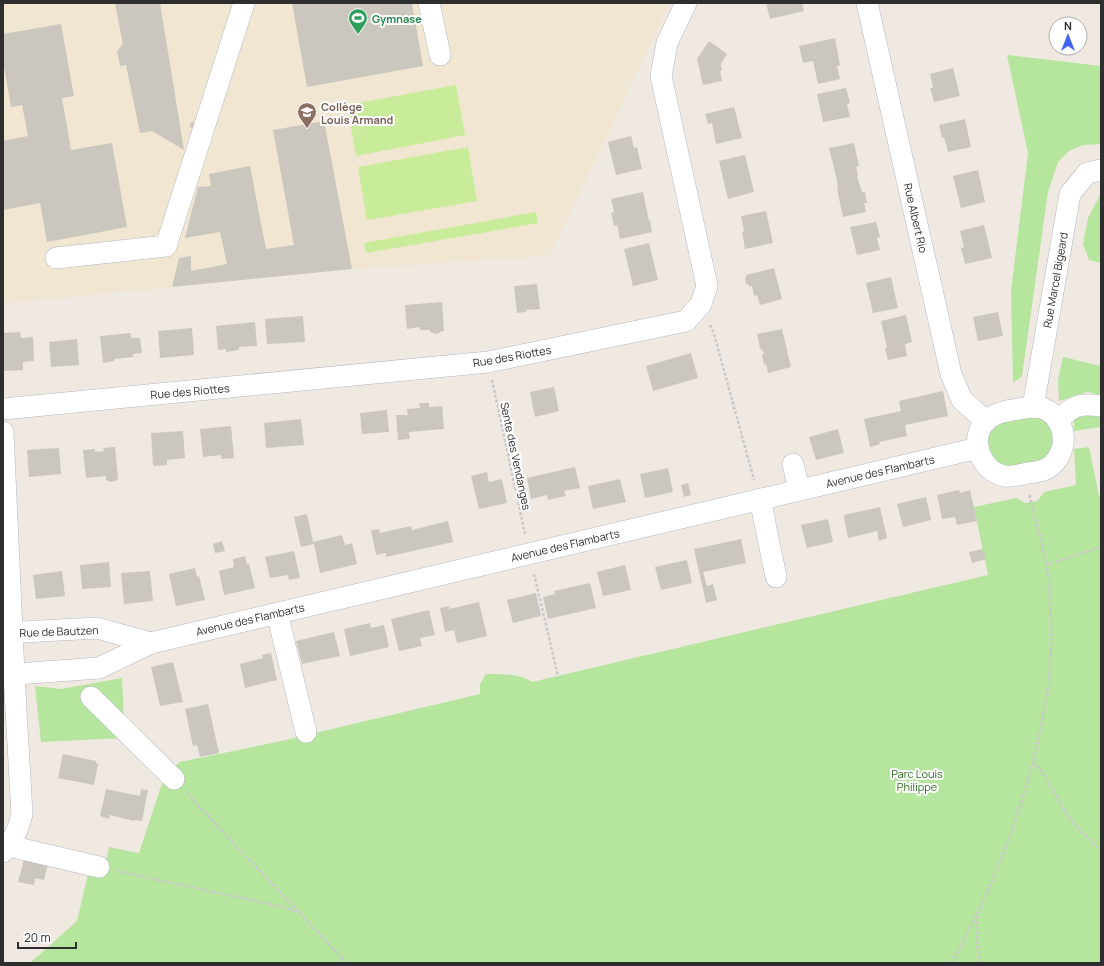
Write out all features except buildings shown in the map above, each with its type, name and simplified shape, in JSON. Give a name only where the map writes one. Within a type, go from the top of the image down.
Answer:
[{"type":"street","points":[[56,258],[166,246],[244,3]]},
{"type":"street","points":[[429,3],[440,55]]},
{"type":"street","name":"Rue des Riottes","points":[[3,409],[488,362],[686,321],[701,304],[707,286],[661,76],[667,43],[686,3]]},
{"type":"street","name":"Rue Albert Rio","points":[[867,3],[951,374],[962,400],[986,421]]},
{"type":"street","name":"Rue Marcel Bigeard","points":[[1033,407],[1070,194],[1087,173],[1101,170]]},
{"type":"street","points":[[1058,421],[1074,407],[1085,405],[1101,406]]},
{"type":"street","points":[[1033,407],[1047,410],[1058,421],[1062,428],[1063,441],[1060,455],[1051,466],[1045,470],[1010,476],[1004,476],[993,472],[984,462],[978,448],[978,437],[986,421],[998,414],[1033,407]]},
{"type":"street","points":[[3,432],[8,674],[22,814],[19,825],[6,849],[99,867]]},
{"type":"street","name":"Avenue des Flambarts","points":[[151,643],[978,448]]},
{"type":"street","points":[[793,464],[799,490]]},
{"type":"street","points":[[760,499],[776,578]]},
{"type":"street","points":[[278,613],[306,732]]},
{"type":"street","name":"Rue de Bautzen","points":[[7,633],[97,628],[151,643]]},
{"type":"street","points":[[8,674],[99,668],[151,643]]},
{"type":"street","points":[[90,669],[92,718]]},
{"type":"street","points":[[91,697],[174,779]]},
{"type":"path","points":[[701,304],[714,334],[760,499]]},
{"type":"path","name":"Sente des Vendanges","points":[[488,362],[529,554],[558,676]]},
{"type":"path","points":[[952,963],[992,880],[1028,781],[1038,743],[1050,670],[1051,635],[1046,565],[1024,474]]},
{"type":"path","points":[[1046,565],[1101,547]]},
{"type":"path","points":[[1033,763],[1040,768],[1074,824],[1101,851]]},
{"type":"path","points":[[174,779],[231,842],[302,914],[346,963]]},
{"type":"path","points":[[99,867],[287,908],[302,914]]},
{"type":"path","points":[[977,913],[977,944],[980,963]]},
{"type":"shaded area","name":"Collège Louis Armand","points":[[3,3],[670,3],[550,255],[352,269],[3,303]]},
{"type":"green space","points":[[1007,55],[1101,66],[1101,144],[1083,145],[1069,151],[1058,162],[1048,192],[1022,376],[1013,383],[1011,291],[1028,153]]},
{"type":"green space","points":[[456,85],[465,135],[356,156],[347,105]]},
{"type":"green space","points":[[468,147],[477,201],[367,220],[358,167]]},
{"type":"green space","points":[[1100,195],[1101,263],[1089,260],[1083,244],[1088,218]]},
{"type":"green space","points":[[536,212],[538,223],[366,253],[364,243]]},
{"type":"green space","points":[[1063,357],[1101,366],[1101,395],[1088,392],[1059,401],[1058,380]]},
{"type":"green space","points":[[1101,412],[1101,427],[1074,431],[1074,415]]},
{"type":"green space","points":[[1029,415],[1044,418],[1053,430],[1052,451],[1041,462],[1015,468],[996,464],[986,448],[991,428],[997,424]]},
{"type":"green space","name":"Parc Louis Philippe","points":[[1089,447],[1099,496],[1101,496],[1101,963],[30,963],[77,921],[88,874],[106,862],[109,847],[139,853],[165,774],[180,762],[277,742],[480,694],[480,684],[486,674],[516,676],[532,682],[988,575],[974,507],[1016,498],[1025,503],[1037,501],[1044,492],[1076,485],[1074,449]]},
{"type":"green space","points":[[122,678],[125,738],[41,742],[35,686],[61,689]]},
{"type":"place","name":"Gymnase","points":[[358,35]]},
{"type":"place","name":"Collège Louis Armand","points":[[307,129]]}]
